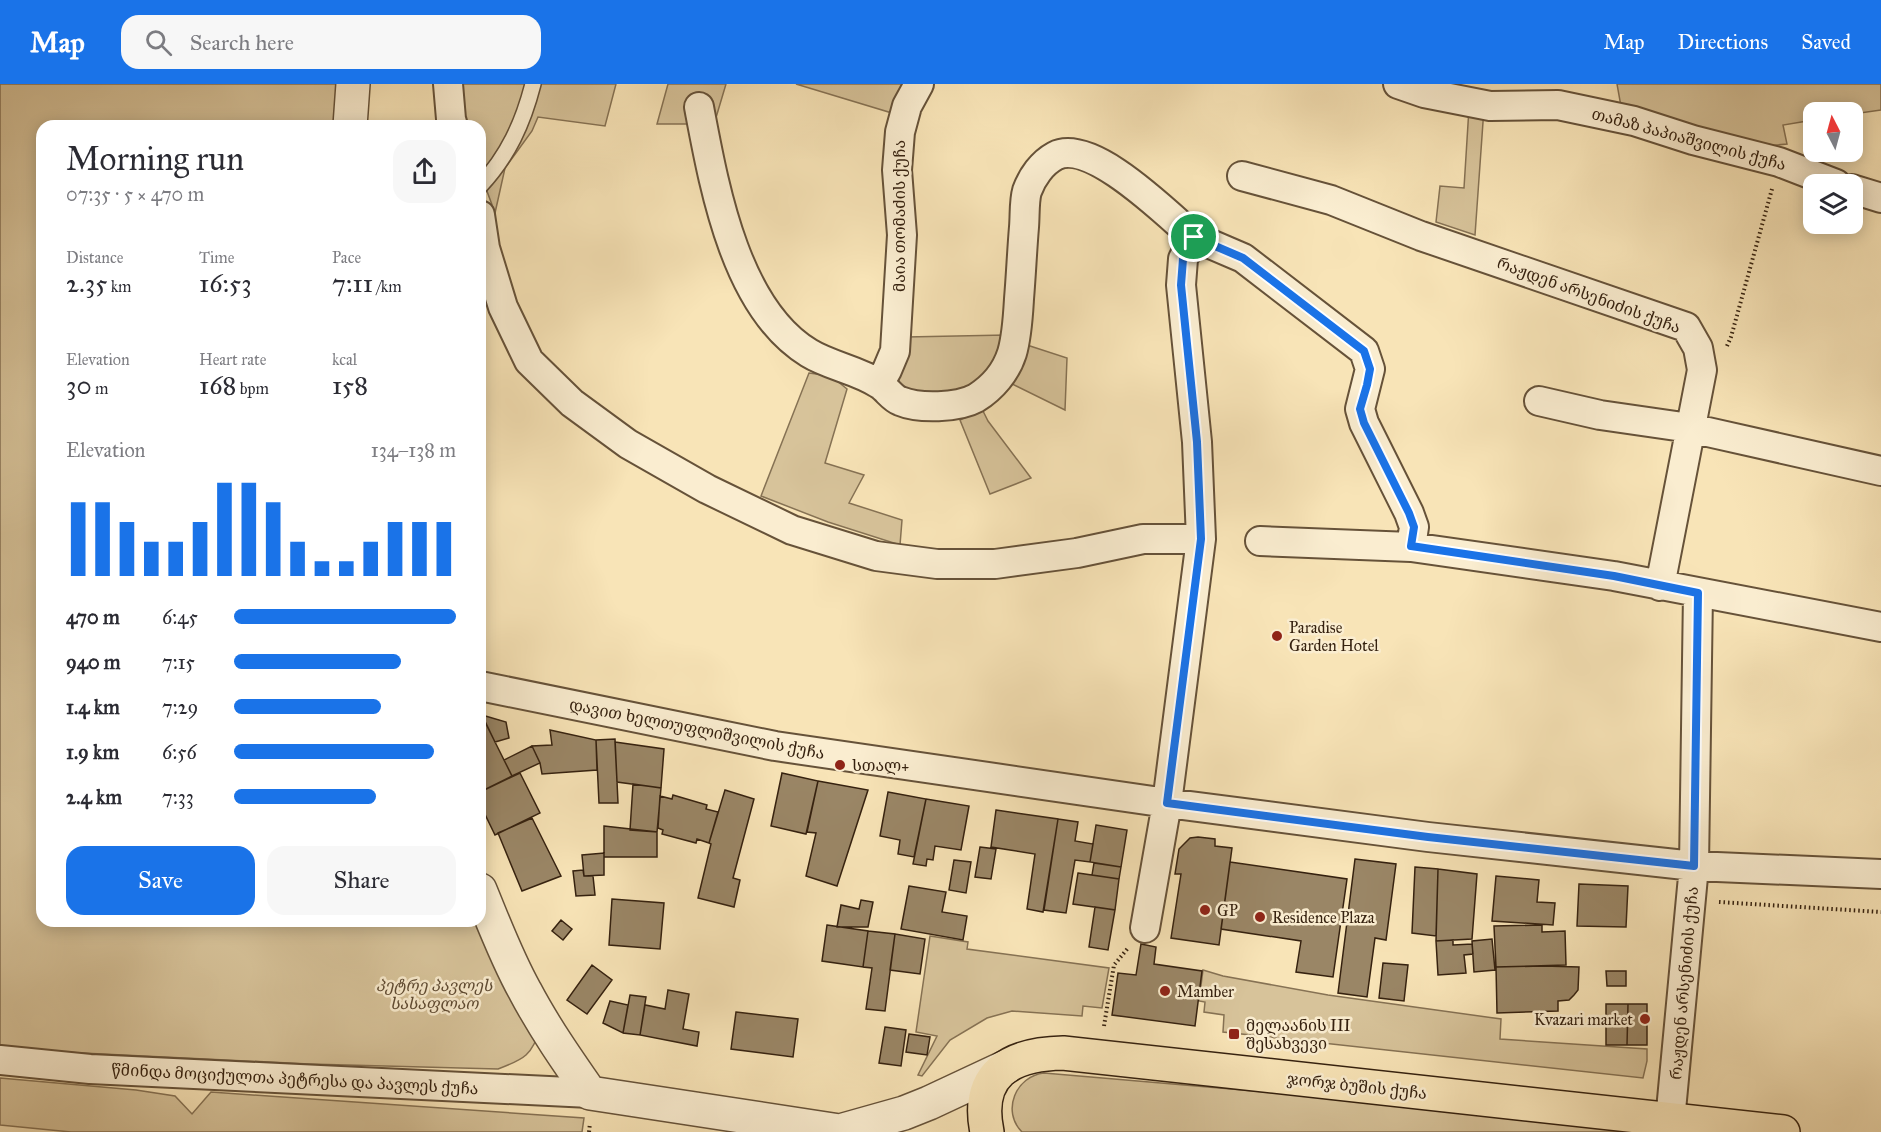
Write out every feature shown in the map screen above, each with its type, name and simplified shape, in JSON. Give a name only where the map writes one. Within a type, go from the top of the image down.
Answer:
[{"type":"main road","name":"ჯორჯ ბუშის ქუჩა","points":[[1006,1066],[1026,1056],[1063,1053],[1783,1132]]},
{"type":"main road","points":[[987,1132],[984,1107],[986,1093],[993,1079],[1006,1066]]},
{"type":"street","points":[[350,120],[353,84]]},
{"type":"street","points":[[448,84],[451,120]]},
{"type":"street","name":"მაია თომაძის ქუჩა","points":[[879,384],[888,370],[895,351],[902,235],[897,170],[900,132],[907,106],[919,84]]},
{"type":"street","name":"თამაზ პაპიაშვილის ქუჩა","points":[[1398,84],[1424,93],[1490,106],[1558,105],[1608,115],[1745,155],[1779,162],[1810,174]]},
{"type":"street","points":[[699,107],[715,192],[747,280],[766,312],[788,338],[810,354],[879,384],[899,401],[925,406],[951,405],[974,399],[992,386],[1002,374],[1012,353],[1017,323],[1027,191],[1040,166],[1056,155],[1073,152],[1096,160],[1121,175],[1194,237],[1243,258],[1364,351],[1370,369],[1360,409],[1364,423],[1409,513],[1414,527],[1411,546]]},
{"type":"street","name":"რაჟდენ არსენიძის ქუჩა","points":[[1242,176],[1330,200],[1422,236],[1686,327],[1699,353],[1702,370],[1660,586]]},
{"type":"street","points":[[1863,192],[1881,198]]},
{"type":"street","points":[[1145,928],[1167,803],[1201,539],[1197,442],[1181,285],[1183,259],[1194,237]]},
{"type":"street","points":[[486,251],[503,307],[529,361],[572,403],[628,444],[706,489],[792,530],[876,556],[937,564],[995,564],[1077,553],[1143,539],[1201,539]]},
{"type":"street","points":[[1539,400],[1600,415],[1690,428],[1881,471]]},
{"type":"street","points":[[1260,541],[1411,546],[1614,576],[1881,627]]},
{"type":"street","name":"რაჟდენ არსენიძის ქუჩა","points":[[1670,1121],[1694,866],[1698,593]]},
{"type":"street","name":"დავით ხელთუფლიშვილის ქუჩა","points":[[486,687],[775,746],[1167,803],[1428,837],[1694,866],[1881,874]]},
{"type":"street","points":[[486,905],[502,946],[525,991],[559,1049],[590,1093],[843,1131],[904,1113],[1006,1066]]},
{"type":"street","name":"წმინდა მოციქულთა პეტრესა და პავლეს ქუჩა","points":[[0,1060],[90,1069],[590,1093]]},
{"type":"lane","points":[[486,180],[510,147],[526,109],[533,84]]},
{"type":"path","points":[[1699,353],[1726,346],[1731,337],[1779,162]]},
{"type":"path","points":[[1691,900],[1881,912]]},
{"type":"path","points":[[1104,1026],[1114,965]]},
{"type":"green space","name":"პეტრე პავლეს სასაფლაო","points":[[0,84],[342,84],[339,120],[36,120],[36,927],[483,927],[541,1027],[531,1050],[526,1055],[498,1069],[309,1064],[0,1049]]},
{"type":"green space","points":[[458,84],[616,84],[605,126],[538,117],[532,131],[505,168],[495,213],[486,188],[486,120],[463,120]]},
{"type":"green space","points":[[668,84],[726,84],[712,131],[690,124],[657,124]]},
{"type":"green space","points":[[796,84],[910,84],[892,113]]},
{"type":"green space","points":[[1617,84],[1881,84],[1881,110],[1863,113],[1863,102],[1803,102],[1803,122],[1783,125],[1787,144],[1746,148],[1622,112]]},
{"type":"green space","points":[[1469,108],[1484,108],[1475,235],[1436,222],[1440,186],[1464,188]]},
{"type":"green space","points":[[1006,335],[982,383],[954,392],[910,392],[899,383],[898,366],[906,337]]},
{"type":"green space","points":[[1027,345],[1067,358],[1065,410],[1010,383]]},
{"type":"green space","points":[[809,373],[831,376],[847,389],[825,463],[864,475],[849,503],[902,520],[900,545],[828,522],[761,496]]},
{"type":"green space","points":[[982,409],[988,421],[1031,478],[990,494],[960,420]]},
{"type":"green space","points":[[930,936],[968,942],[967,949],[1109,968],[1102,1008],[1083,1006],[1082,1016],[1012,1011],[987,1018],[950,1040],[922,1076],[918,1075],[937,1036],[916,1032]]},
{"type":"green space","points":[[1203,970],[1223,976],[1328,995],[1501,1019],[1500,1039],[1647,1049],[1647,1061],[1643,1078],[1223,1032],[1224,1015],[1204,1012],[1205,1002],[1199,1001]]},
{"type":"green space","points":[[1044,1073],[1384,1102],[1642,1132],[1022,1132],[1013,1114],[1012,1105],[1015,1096],[1019,1087],[1026,1081]]},
{"type":"green space","points":[[0,1078],[136,1090],[175,1096],[192,1114],[211,1092],[584,1118],[582,1132],[71,1132],[0,1125]]},
{"type":"building","points":[[486,716],[506,722],[509,738],[495,742],[486,723]]},
{"type":"building","points":[[486,724],[512,776],[486,789]]},
{"type":"building","points":[[550,730],[596,740],[597,770],[542,774],[540,763],[532,746],[552,745]]},
{"type":"building","points":[[615,739],[618,803],[599,803],[596,740]]},
{"type":"building","points":[[615,742],[664,749],[661,788],[617,782]]},
{"type":"building","points":[[532,746],[540,763],[512,776],[504,760]]},
{"type":"building","points":[[520,773],[540,813],[495,835],[486,816],[486,789]]},
{"type":"building","points":[[782,773],[818,781],[806,834],[771,826]]},
{"type":"building","points":[[818,781],[868,790],[837,886],[806,876],[816,833],[807,832]]},
{"type":"building","points":[[633,784],[661,788],[657,832],[630,830]]},
{"type":"building","points":[[725,790],[754,799],[733,878],[740,880],[734,907],[698,898],[711,844],[709,843]]},
{"type":"building","points":[[888,792],[926,799],[914,857],[898,854],[900,840],[880,836]]},
{"type":"building","points":[[673,795],[707,805],[706,809],[718,812],[709,843],[697,839],[696,843],[662,834],[663,830],[658,828],[660,796],[672,799]]},
{"type":"building","points":[[926,799],[969,806],[961,850],[935,846],[933,860],[927,859],[926,866],[913,864]]},
{"type":"building","points":[[996,810],[1058,819],[1043,912],[1027,909],[1035,854],[991,847]]},
{"type":"building","points":[[532,818],[561,876],[522,891],[498,833]]},
{"type":"building","points":[[1058,819],[1078,822],[1075,841],[1093,844],[1090,862],[1075,860],[1066,913],[1044,910]]},
{"type":"building","points":[[1096,825],[1127,830],[1121,867],[1090,862]]},
{"type":"building","points":[[604,826],[657,832],[657,857],[604,857]]},
{"type":"building","points":[[1190,838],[1215,839],[1215,846],[1232,848],[1219,945],[1171,938],[1181,874],[1175,874],[1179,849]]},
{"type":"building","points":[[980,847],[996,849],[991,879],[975,877]]},
{"type":"building","points":[[604,853],[604,875],[584,876],[582,855]]},
{"type":"building","points":[[1355,859],[1396,864],[1386,940],[1375,938],[1367,997],[1338,993]]},
{"type":"building","points":[[954,860],[971,862],[966,893],[949,890]]},
{"type":"building","points":[[1230,862],[1347,879],[1333,977],[1296,972],[1301,941],[1221,929]]},
{"type":"building","points":[[1094,863],[1121,867],[1119,879],[1092,875]]},
{"type":"building","points":[[1415,867],[1438,869],[1436,936],[1412,933]]},
{"type":"building","points":[[1438,869],[1477,874],[1472,939],[1436,941]]},
{"type":"building","points":[[583,870],[584,876],[593,876],[595,895],[576,896],[573,871]]},
{"type":"building","points":[[1078,873],[1119,879],[1115,910],[1073,904]]},
{"type":"building","points":[[1496,876],[1539,880],[1537,902],[1555,903],[1553,925],[1492,921]]},
{"type":"building","points":[[1579,884],[1628,886],[1626,927],[1577,926]]},
{"type":"building","points":[[909,886],[946,892],[942,912],[967,916],[963,940],[901,929]]},
{"type":"building","points":[[612,899],[664,903],[660,949],[609,945]]},
{"type":"building","points":[[861,900],[873,902],[868,927],[837,927],[841,905],[859,909]]},
{"type":"building","points":[[1095,907],[1115,910],[1108,950],[1089,947]]},
{"type":"building","points":[[561,920],[572,929],[563,940],[552,931]]},
{"type":"building","points":[[827,925],[868,931],[863,967],[822,961]]},
{"type":"building","points":[[1542,925],[1542,932],[1565,931],[1566,965],[1496,967],[1494,926]]},
{"type":"building","points":[[868,931],[895,934],[885,1011],[866,1009],[872,968],[863,967]]},
{"type":"building","points":[[895,934],[925,939],[920,974],[890,970]]},
{"type":"building","points":[[1492,939],[1495,970],[1474,972],[1472,941]]},
{"type":"building","points":[[1453,940],[1453,945],[1472,944],[1473,954],[1464,955],[1466,973],[1438,975],[1436,941]]},
{"type":"building","points":[[1141,944],[1156,947],[1154,964],[1202,971],[1195,1026],[1112,1015],[1118,973],[1136,975]]},
{"type":"building","points":[[1383,963],[1408,965],[1404,1001],[1379,998]]},
{"type":"building","points":[[592,965],[612,980],[587,1014],[567,1000]]},
{"type":"building","points":[[1496,967],[1579,967],[1578,990],[1574,995],[1569,1000],[1558,1001],[1558,1011],[1497,1013]]},
{"type":"building","points":[[1606,971],[1626,971],[1626,986],[1607,986]]},
{"type":"building","points":[[668,990],[689,994],[683,1029],[699,1032],[697,1046],[640,1035],[645,1005],[665,1009]]},
{"type":"building","points":[[630,995],[646,997],[640,1035],[623,1033]]},
{"type":"building","points":[[610,1001],[628,1005],[623,1033],[603,1023]]},
{"type":"building","points":[[1606,1004],[1628,1004],[1627,1045],[1606,1045]]},
{"type":"building","points":[[1628,1004],[1647,1004],[1647,1045],[1627,1045]]},
{"type":"building","points":[[736,1012],[798,1019],[793,1057],[731,1049]]},
{"type":"building","points":[[885,1027],[906,1030],[901,1066],[879,1063]]},
{"type":"building","points":[[909,1034],[930,1037],[927,1055],[906,1052]]},
{"type":"place","name":"Paradise Garden Hotel","points":[[1277,636]]},
{"type":"place","name":"სთალ+","points":[[840,765]]},
{"type":"place","name":"GP","points":[[1205,910]]},
{"type":"place","name":"Residence Plaza","points":[[1260,917]]},
{"type":"place","name":"Mamber","points":[[1165,991]]},
{"type":"place","name":"Kvazari market","points":[[1645,1019]]},
{"type":"place","name":"მელაანის III შესახვევი","points":[[1234,1034]]},
{"type":"route","points":[[1194,237],[1243,258],[1364,351],[1370,369],[1360,409],[1364,423],[1409,513],[1414,527],[1411,546],[1614,576],[1698,593],[1694,866],[1428,837],[1167,803],[1201,539],[1197,442],[1181,285],[1183,259],[1194,237]]}]
